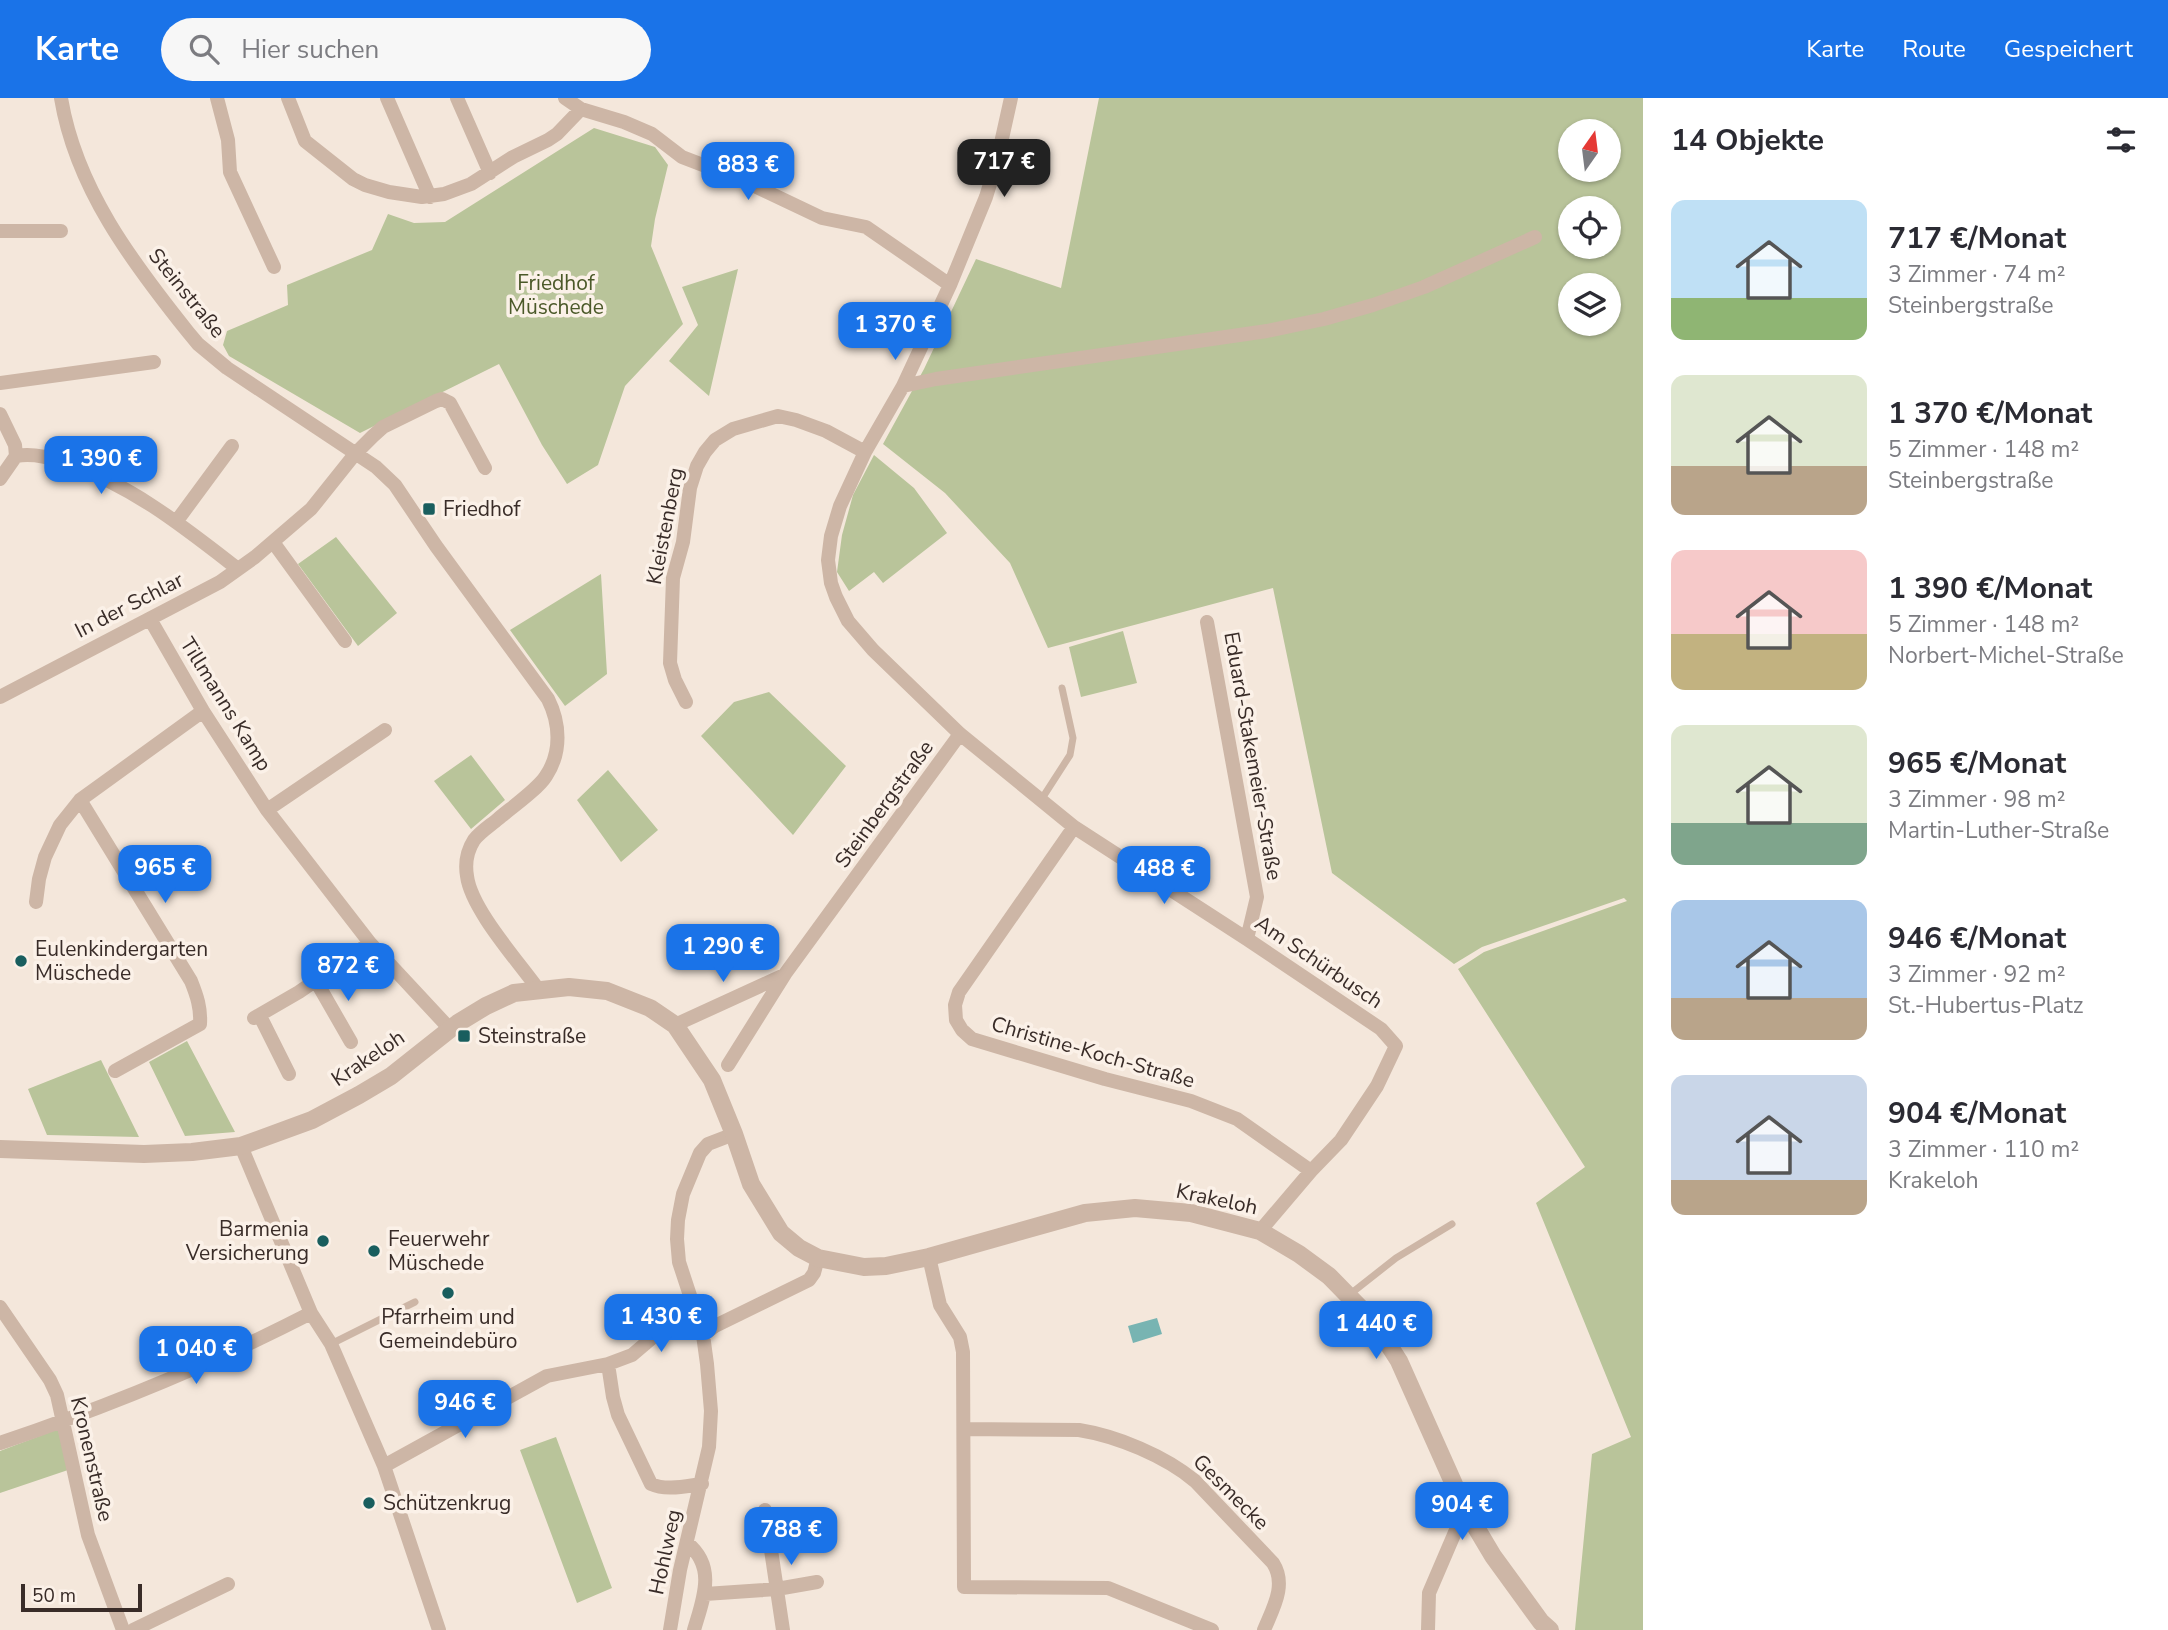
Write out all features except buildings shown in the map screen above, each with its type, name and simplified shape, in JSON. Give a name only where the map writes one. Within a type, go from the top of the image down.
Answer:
[{"type":"street","name":"Steinstraße","points":[[61,98],[72,144],[96,199],[115,233],[198,344],[238,376],[383,472],[548,699],[556,717],[558,744],[546,776],[475,839],[466,858],[471,895],[538,989]]},
{"type":"street","points":[[217,98],[228,140],[230,172],[274,267]]},
{"type":"street","points":[[288,98],[305,141],[352,178],[389,192],[430,197],[471,184],[513,157],[557,134],[581,109]]},
{"type":"street","points":[[387,98],[430,197]]},
{"type":"street","points":[[457,98],[490,173]]},
{"type":"street","points":[[565,98],[581,109],[645,131],[682,157],[742,180],[822,218],[866,227],[950,285]]},
{"type":"street","name":"Steinbergstraße","points":[[729,1065],[785,974],[960,734],[863,640],[848,621],[834,593],[828,560],[831,536],[840,506],[865,452],[903,386],[950,285],[986,197],[1010,98]]},
{"type":"street","points":[[0,231],[61,231]]},
{"type":"street","points":[[903,386],[1266,331],[1324,318],[1373,305],[1424,286],[1535,237]]},
{"type":"street","points":[[0,383],[154,362]]},
{"type":"street","points":[[355,454],[383,427],[442,399],[450,403],[485,468]]},
{"type":"street","points":[[0,414],[12,438],[16,456]]},
{"type":"street","name":"Kleistenberg","points":[[686,702],[670,663],[673,578],[683,542],[690,488],[705,452],[715,440],[733,429],[778,416],[825,431],[865,452]]},
{"type":"street","points":[[176,522],[232,446]]},
{"type":"street","points":[[0,479],[16,456],[29,454],[103,477],[176,522],[238,569]]},
{"type":"street","name":"In der Schlar","points":[[2,693],[220,582],[273,542],[310,509],[355,454]]},
{"type":"street","points":[[273,542],[345,641]]},
{"type":"street","name":"Tillmanns Kamp","points":[[150,619],[203,712],[267,810],[370,943],[450,1029]]},
{"type":"street","name":"Eduard-Stakemeier-Straße","points":[[1207,622],[1257,897],[1247,939]]},
{"type":"street","points":[[36,902],[38,879],[45,857],[60,825],[80,800],[203,712]]},
{"type":"street","points":[[267,810],[385,730]]},
{"type":"street","name":"Am Schürbusch","points":[[960,734],[1074,827],[1381,1029],[1396,1046],[1361,1112],[1341,1140],[1311,1171]]},
{"type":"street","points":[[80,800],[191,981],[201,1014],[200,1024],[115,1071]]},
{"type":"street","name":"Christine-Koch-Straße","points":[[1074,827],[959,992],[955,1005],[956,1020],[962,1030],[972,1039],[1012,1052],[1191,1101],[1237,1119],[1311,1171]]},
{"type":"street","points":[[289,1074],[257,1017],[316,981],[370,943]]},
{"type":"street","name":"Steinbergstraße","points":[[675,1025],[785,974]]},
{"type":"street","points":[[316,981],[351,1042]]},
{"type":"street","name":"Krakeloh","points":[[0,1149],[144,1154],[241,1146],[312,1120],[359,1095],[391,1076],[450,1029],[486,1006],[514,993],[569,987],[607,991],[639,1003],[675,1025],[712,1080],[751,1184],[781,1233],[799,1248],[818,1258],[864,1267],[886,1266],[929,1257],[1085,1213],[1135,1208],[1191,1213],[1260,1231],[1299,1254],[1329,1276],[1374,1322],[1399,1361],[1465,1509],[1493,1556],[1541,1622],[1550,1630]]},
{"type":"street","name":"Hohlweg","points":[[670,1630],[709,1447],[711,1411],[703,1335],[678,1262],[677,1240],[683,1194],[700,1153],[708,1144],[734,1134]]},
{"type":"street","points":[[241,1146],[311,1313],[331,1344],[384,1466],[439,1630]]},
{"type":"street","points":[[1260,1231],[1311,1171]]},
{"type":"street","points":[[929,1257],[940,1305],[960,1337],[962,1345],[964,1587],[1108,1588],[1212,1630]]},
{"type":"street","points":[[703,1335],[809,1280],[818,1258]]},
{"type":"street","points":[[384,1466],[547,1376],[608,1364],[632,1355],[692,1304]]},
{"type":"street","name":"Kronenstraße","points":[[0,1307],[50,1380],[61,1407],[88,1535],[123,1630]]},
{"type":"street","points":[[0,1443],[63,1422],[264,1338],[311,1313]]},
{"type":"street","name":"Hohlweg","points":[[608,1364],[618,1415],[651,1484],[669,1488],[702,1484]]},
{"type":"street","name":"Gesmecke","points":[[964,1429],[1092,1432],[1166,1460],[1181,1469],[1278,1571],[1278,1595],[1264,1630]]},
{"type":"street","points":[[1427,1630],[1429,1592],[1465,1509]]},
{"type":"street","points":[[765,1510],[783,1630]]},
{"type":"street","points":[[687,1543],[696,1550],[706,1578],[705,1594],[694,1630]]},
{"type":"street","points":[[705,1594],[777,1589],[817,1582]]},
{"type":"street","points":[[133,1630],[228,1584]]},
{"type":"lane","points":[[1041,800],[1070,755],[1073,737],[1062,688]]},
{"type":"lane","points":[[1349,1295],[1395,1258],[1452,1224]]},
{"type":"lane","points":[[331,1344],[415,1303]]},
{"type":"green space","points":[[1099,98],[1643,98],[1643,1630],[1575,1630],[1592,1454],[1631,1437],[1536,1203],[1585,1167],[1458,969],[1484,952],[1627,901],[1624,898],[1482,947],[1454,964],[1332,873],[1273,588],[1048,648],[1010,563],[945,493],[883,444],[924,369],[976,259],[1061,288]]},
{"type":"green space","name":"Friedhof Müschede","points":[[594,128],[655,147],[668,165],[651,246],[683,324],[625,386],[598,465],[567,484],[542,445],[499,364],[360,433],[229,356],[223,345],[227,331],[288,305],[287,285],[372,250],[388,214],[414,223],[445,222]]},
{"type":"green space","points":[[738,269],[709,396],[669,361],[698,325],[682,287]]},
{"type":"green space","points":[[874,455],[914,488],[947,533],[883,583],[874,572],[849,591],[837,572],[842,535],[853,495]]},
{"type":"green space","points":[[336,537],[397,613],[358,646],[298,564]]},
{"type":"green space","points":[[601,574],[607,674],[565,706],[510,630]]},
{"type":"green space","points":[[1123,631],[1137,683],[1081,697],[1069,647]]},
{"type":"green space","points":[[769,692],[846,766],[793,835],[701,736],[734,702]]},
{"type":"green space","points":[[471,755],[505,800],[471,829],[434,781]]},
{"type":"green space","points":[[608,770],[658,830],[621,862],[577,800]]},
{"type":"green space","points":[[187,1041],[235,1132],[185,1136],[149,1062]]},
{"type":"green space","points":[[101,1060],[139,1137],[47,1135],[28,1089]]},
{"type":"green space","points":[[58,1429],[68,1470],[0,1493],[0,1451]]},
{"type":"green space","points":[[556,1437],[612,1588],[577,1603],[520,1450]]},
{"type":"water","points":[[1157,1318],[1162,1334],[1133,1343],[1128,1326]]},
{"type":"place","name":"Friedhof","points":[[429,509]]},
{"type":"place","name":"Eulenkindergarten Müschede","points":[[21,961]]},
{"type":"place","name":"Steinstraße","points":[[464,1036]]},
{"type":"place","name":"Barmenia Versicherung","points":[[323,1241]]},
{"type":"place","name":"Feuerwehr Müschede","points":[[374,1251]]},
{"type":"place","name":"Pfarrheim und Gemeindebüro","points":[[448,1293]]},
{"type":"place","name":"Schützenkrug","points":[[369,1503]]}]
